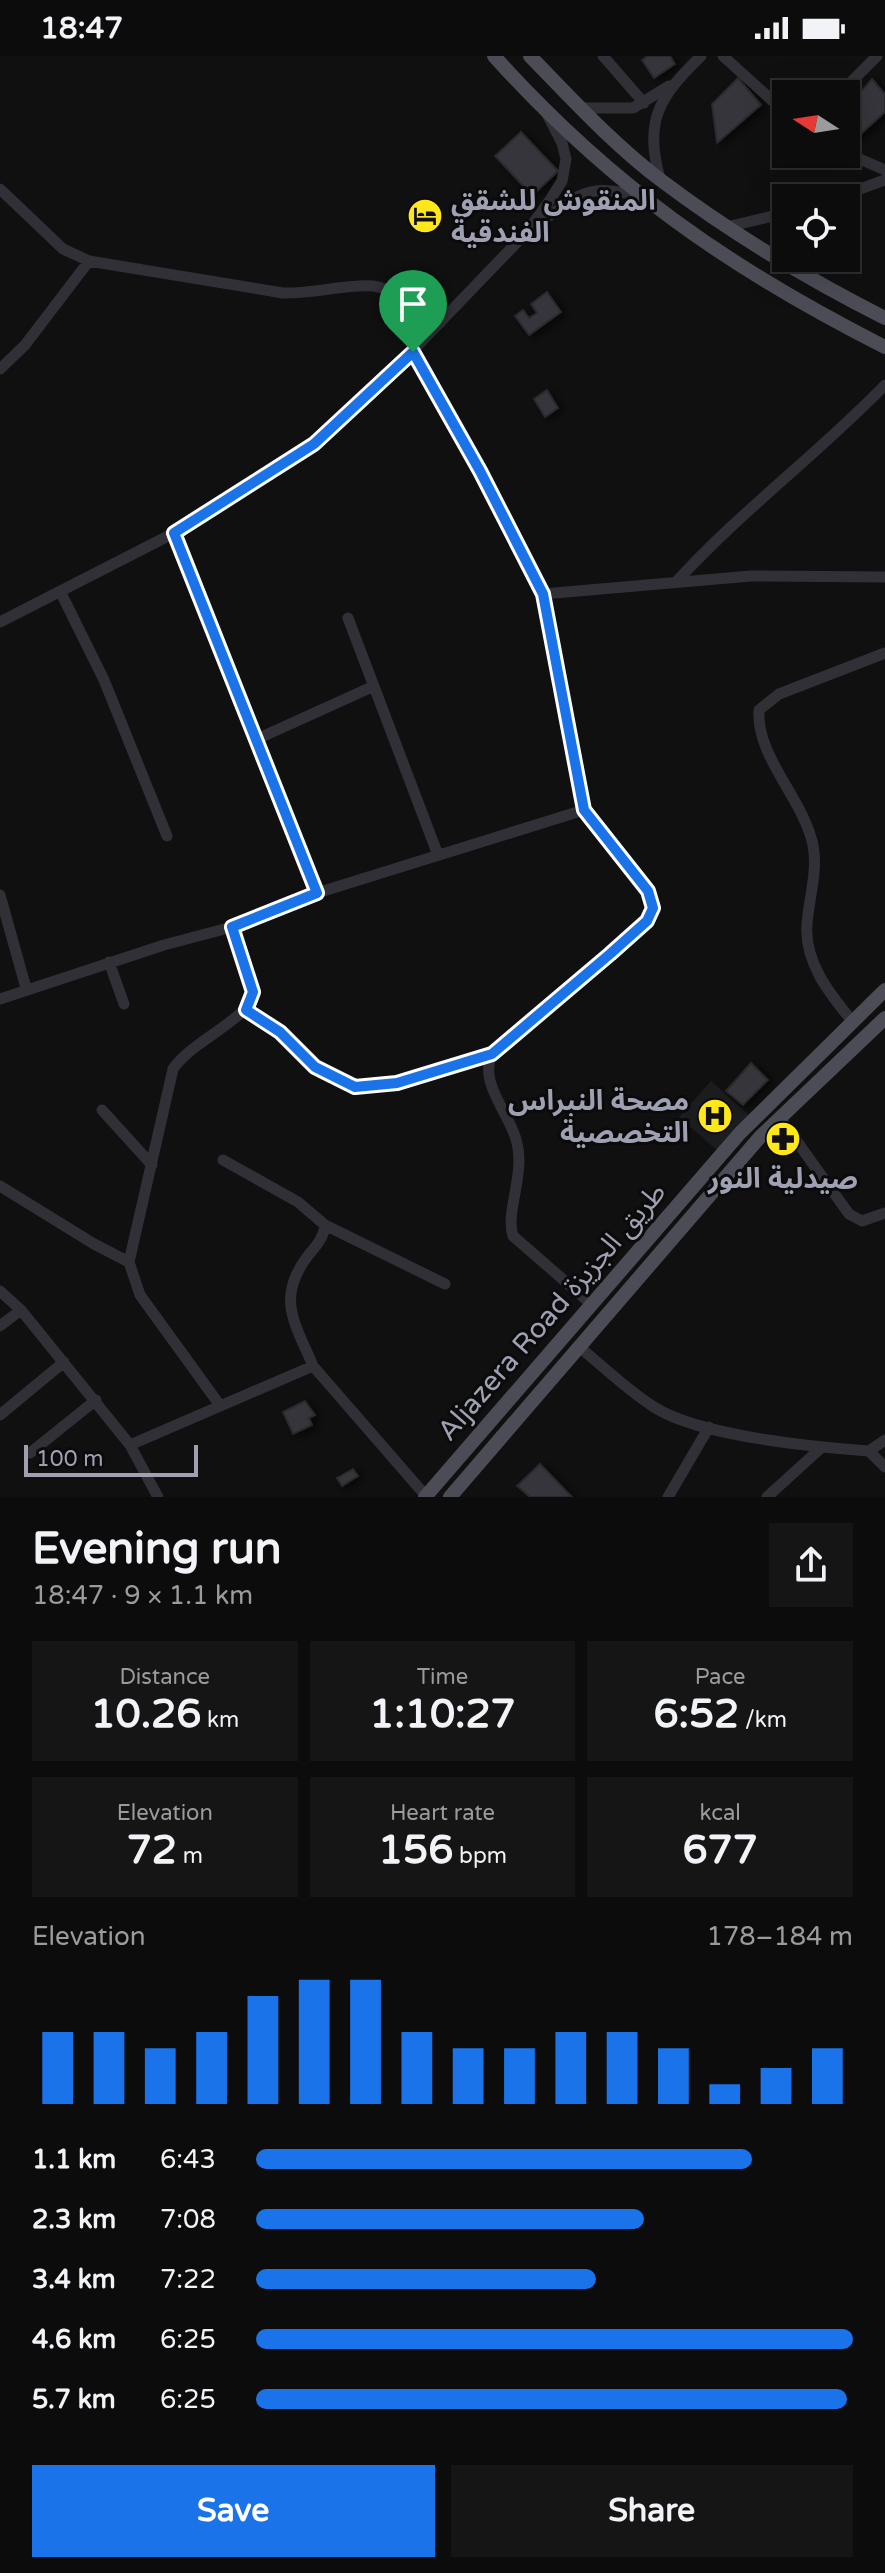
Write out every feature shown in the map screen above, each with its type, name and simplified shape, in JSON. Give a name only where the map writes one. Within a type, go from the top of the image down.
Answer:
[{"type":"main road","points":[[494,56],[546,114],[641,197],[696,239],[822,315],[885,347]]},
{"type":"main road","points":[[530,56],[580,108],[660,179],[835,292],[885,318]]},
{"type":"main road","name":"Aljazera Road طريق الجزيزة","points":[[425,1497],[740,1133],[885,990]]},
{"type":"main road","name":"Aljazera Road طريق الجزيزة","points":[[450,1497],[578,1346],[780,1118],[885,1018]]},
{"type":"street","points":[[603,56],[644,103]]},
{"type":"street","points":[[580,108],[621,110],[644,103],[676,81],[701,56]]},
{"type":"street","points":[[723,56],[772,100]]},
{"type":"street","points":[[853,80],[877,56]]},
{"type":"street","points":[[660,179],[654,156],[654,125],[658,110],[676,81]]},
{"type":"street","points":[[526,233],[550,200],[565,170],[562,143],[546,114]]},
{"type":"street","points":[[860,159],[885,170]]},
{"type":"street","points":[[860,189],[885,180]]},
{"type":"street","points":[[0,189],[63,249],[89,261],[283,293],[314,294],[375,286],[393,293],[440,323]]},
{"type":"street","points":[[0,622],[174,533],[314,444],[413,352],[526,233],[567,200],[589,190],[614,189],[641,197]]},
{"type":"street","points":[[731,226],[772,216]]},
{"type":"street","points":[[0,369],[25,345],[89,261]]},
{"type":"street","points":[[246,1010],[280,1032],[315,1067],[355,1087],[397,1083],[492,1054],[647,921],[653,908],[648,891],[584,810],[543,594],[480,471],[413,352]]},
{"type":"street","points":[[677,581],[737,519],[777,489],[885,385]]},
{"type":"street","points":[[174,533],[317,893]]},
{"type":"street","points":[[543,594],[751,576],[885,577]]},
{"type":"street","points":[[60,591],[104,680],[167,836]]},
{"type":"street","points":[[348,618],[438,855]]},
{"type":"street","points":[[852,1021],[828,991],[813,962],[807,923],[814,891],[813,846],[800,806],[770,755],[759,710],[779,694],[885,653]]},
{"type":"street","points":[[257,739],[374,686]]},
{"type":"street","points":[[0,999],[109,962],[232,927],[317,893],[584,810]]},
{"type":"street","points":[[0,895],[26,988]]},
{"type":"street","points":[[219,1404],[140,1295],[129,1262],[173,1069],[183,1054],[246,1010],[253,992],[232,927]]},
{"type":"street","points":[[109,962],[124,1004]]},
{"type":"street","points":[[492,1054],[487,1075],[517,1142],[519,1184],[508,1223],[513,1236],[590,1303]]},
{"type":"street","points":[[102,1110],[152,1165]]},
{"type":"street","points":[[780,1118],[849,1214],[862,1221],[885,1213]]},
{"type":"street","points":[[223,1160],[298,1202],[325,1225],[445,1284]]},
{"type":"street","points":[[0,1186],[129,1262]]},
{"type":"street","points":[[325,1225],[320,1241],[291,1280],[290,1308],[313,1366],[425,1497]]},
{"type":"street","points":[[0,1291],[21,1310],[96,1400],[130,1445],[158,1497]]},
{"type":"street","points":[[0,1326],[21,1310]]},
{"type":"street","points":[[578,1346],[656,1409],[709,1427],[822,1447],[869,1451],[885,1440]]},
{"type":"street","points":[[0,1415],[64,1362]]},
{"type":"street","points":[[130,1445],[313,1366]]},
{"type":"street","points":[[30,1453],[96,1400]]},
{"type":"street","points":[[668,1497],[709,1427]]},
{"type":"street","points":[[767,1497],[822,1447]]},
{"type":"street","points":[[869,1451],[885,1467]]},
{"type":"shaded area","name":"مصحة النبراس التخصصية","points":[[711,1081],[750,1116],[719,1152],[679,1117]]},
{"type":"building","points":[[648,56],[670,56],[675,64],[654,78],[642,60]]},
{"type":"building","points":[[738,78],[761,105],[717,143],[712,104]]},
{"type":"building","points":[[872,79],[885,94],[885,112],[860,135],[860,93]]},
{"type":"building","points":[[521,132],[558,171],[537,191],[532,186],[527,190],[495,156]]},
{"type":"building","points":[[547,292],[561,312],[529,335],[515,316],[523,310],[529,318],[537,313],[531,304]]},
{"type":"building","points":[[547,390],[558,408],[545,417],[534,399]]},
{"type":"building","points":[[751,1063],[768,1080],[743,1105],[726,1091]]},
{"type":"building","points":[[305,1401],[315,1415],[309,1418],[312,1425],[293,1434],[283,1412]]},
{"type":"building","points":[[540,1464],[572,1497],[530,1497],[517,1486]]},
{"type":"building","points":[[353,1469],[358,1476],[342,1486],[337,1478]]},
{"type":"place","name":"المنقوش للشقق الفندقية","points":[[425,216]]},
{"type":"place","name":"مصحة النبراس التخصصية","points":[[715,1116]]},
{"type":"place","name":"صيدلية النور","points":[[783,1139]]},
{"type":"route","points":[[413,352],[480,471],[543,594],[584,810],[648,891],[653,908],[647,921],[492,1054],[397,1083],[355,1087],[315,1067],[280,1032],[246,1010],[253,992],[232,927],[317,893],[174,533],[314,444],[413,352]]}]
